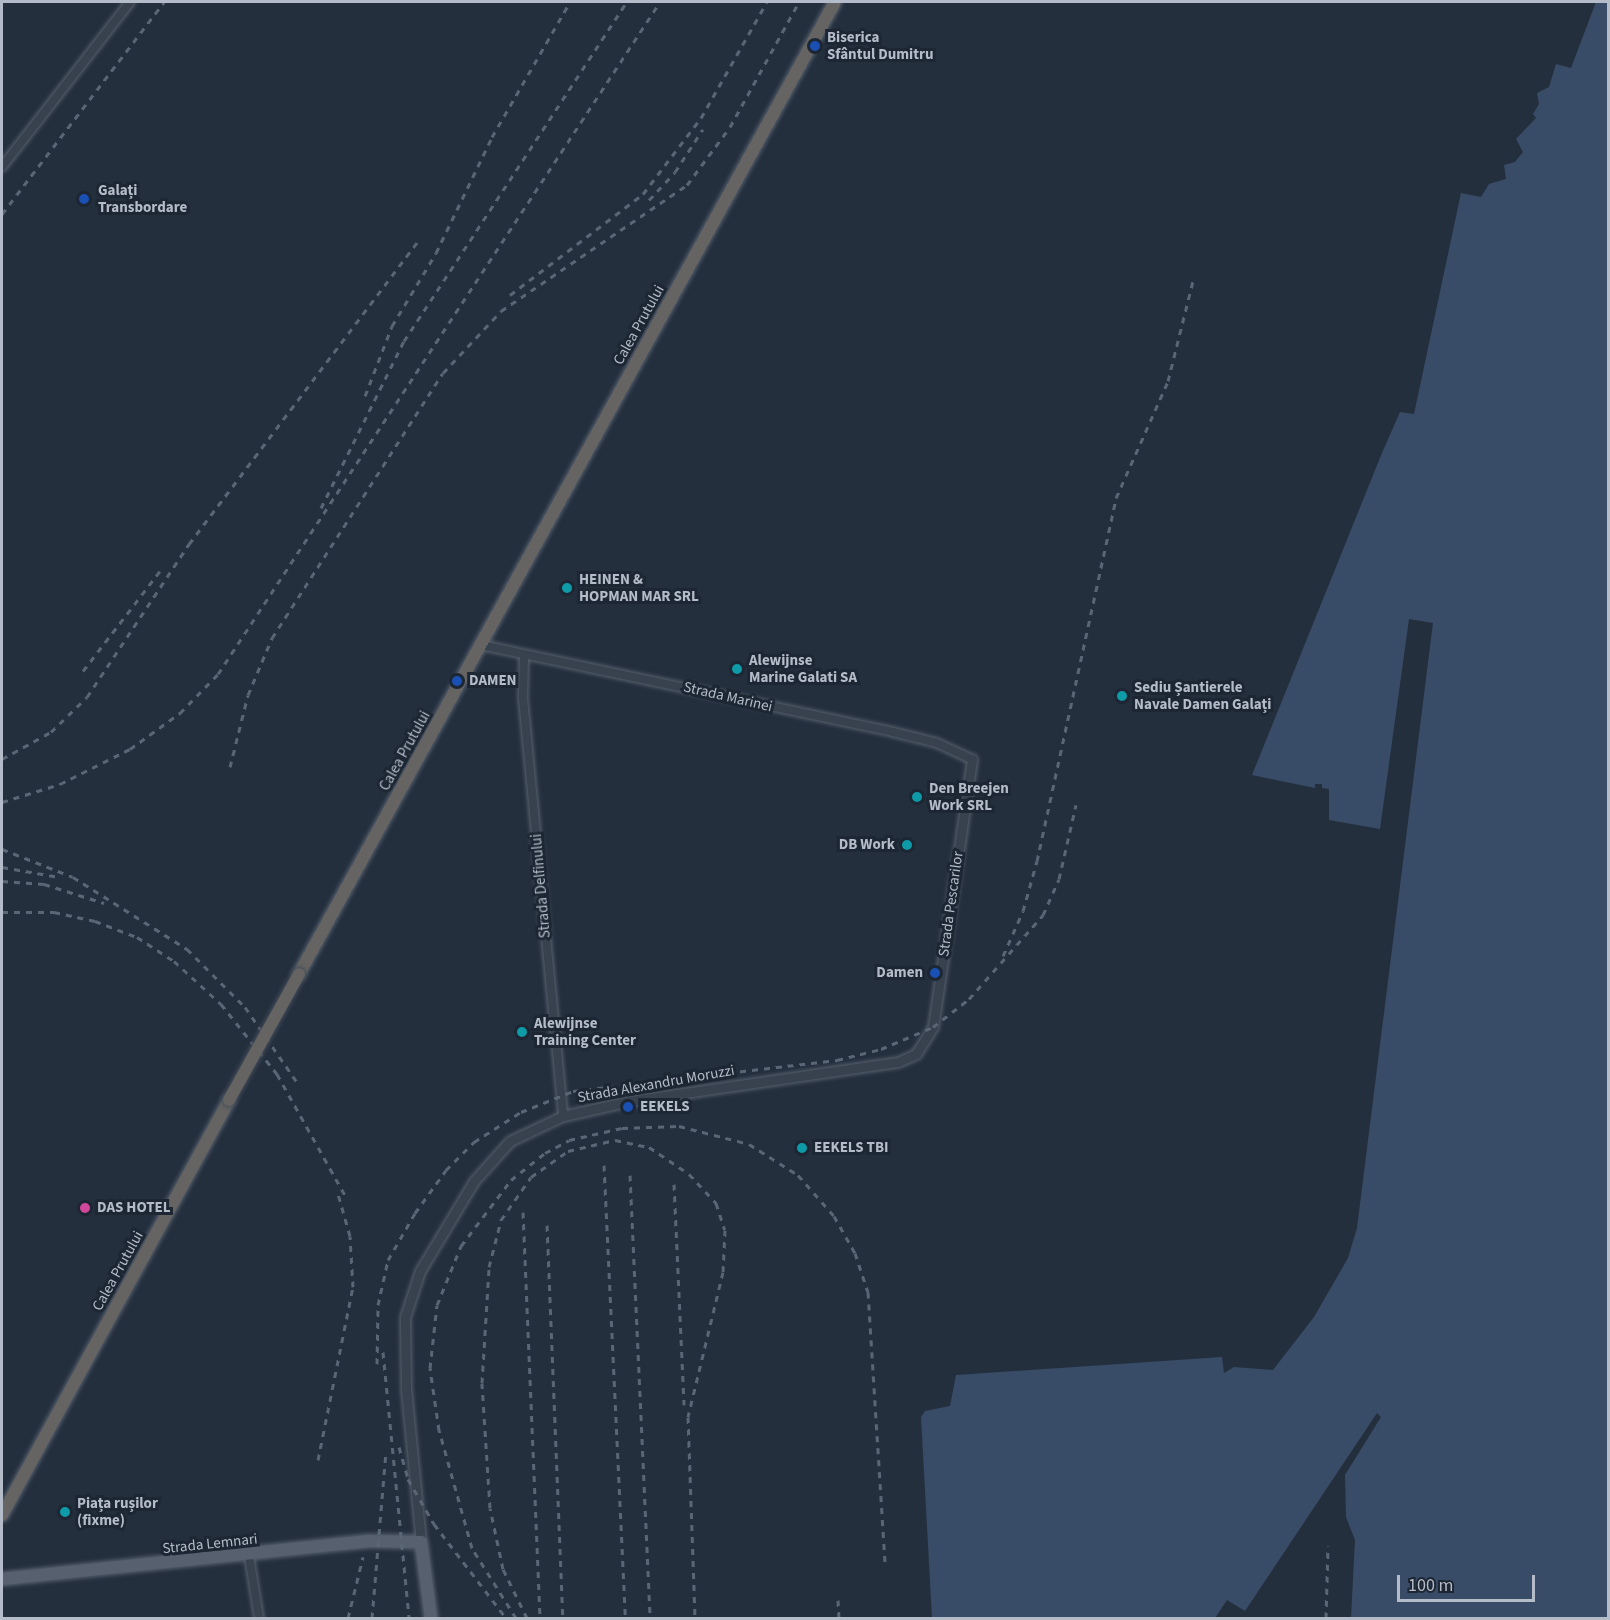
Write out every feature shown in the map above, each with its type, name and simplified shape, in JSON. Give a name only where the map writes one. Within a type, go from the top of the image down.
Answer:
[{"type":"highway","name":"Calea Prutului","points":[[2,1515],[835,2]]},
{"type":"main road","name":"Strada Lemnari","points":[[2,1580],[249,1556],[367,1541],[421,1542]]},
{"type":"main road","name":"Strada Alexandru Moruzzi","points":[[421,1542],[432,1618]]},
{"type":"street","points":[[2,167],[130,2]]},
{"type":"street","name":"Strada Marinei","points":[[481,645],[893,732],[937,743],[972,759]]},
{"type":"street","name":"Strada Delfinului","points":[[524,655],[524,698],[563,1116]]},
{"type":"street","name":"Strada Pescarilor","points":[[921,1047],[933,1027],[972,759]]},
{"type":"street","name":"Strada Alexandru Moruzzi","points":[[421,1542],[404,1364],[404,1329],[411,1294],[429,1255],[485,1167],[510,1141],[563,1116],[630,1101],[898,1062],[921,1047]]},
{"type":"street","points":[[249,1556],[258,1618]]},
{"type":"water","points":[[1596,2],[1608,2],[1608,1618],[1351,1618],[1355,1540],[1346,1517],[1345,1475],[1381,1417],[1377,1413],[1245,1611],[1227,1600],[1215,1618],[932,1618],[921,1417],[925,1411],[950,1406],[956,1375],[1222,1357],[1224,1373],[1234,1367],[1273,1370],[1314,1317],[1348,1258],[1357,1228],[1433,623],[1409,619],[1380,829],[1329,820],[1329,789],[1322,788],[1322,784],[1315,784],[1315,788],[1252,775],[1400,412],[1414,414],[1461,193],[1481,197],[1489,184],[1506,179],[1504,165],[1515,162],[1523,152],[1516,139],[1536,118],[1533,114],[1539,104],[1537,93],[1549,87],[1556,64],[1571,68]]},
{"type":"railway","points":[[2,214],[164,2]]},
{"type":"railway","points":[[365,396],[392,326],[436,253],[492,137],[570,2]]},
{"type":"railway","points":[[321,508],[404,341],[627,2]]},
{"type":"railway","points":[[2,802],[60,784],[130,749],[180,713],[218,674],[660,2]]},
{"type":"railway","points":[[510,295],[643,194],[701,118],[767,2]]},
{"type":"railway","points":[[230,767],[248,695],[272,638],[443,373],[501,311],[687,185],[730,127],[799,2]]},
{"type":"railway","points":[[649,200],[675,172],[703,129]]},
{"type":"railway","points":[[2,759],[51,732],[87,697],[189,544],[418,241]]},
{"type":"railway","points":[[1003,956],[1023,911],[1037,861],[1116,498],[1168,381],[1193,281]]},
{"type":"railway","points":[[83,671],[160,571]]},
{"type":"railway","points":[[377,1364],[378,1305],[388,1260],[415,1213],[446,1170],[474,1142],[521,1112],[573,1091],[837,1060],[881,1049],[933,1027],[969,999],[1043,915],[1059,879],[1076,805]]},
{"type":"railway","points":[[2,849],[73,877],[187,949],[245,1007],[297,1082]]},
{"type":"railway","points":[[2,867],[59,877]]},
{"type":"railway","points":[[2,881],[44,884],[104,903]]},
{"type":"railway","points":[[2,912],[54,912],[95,921],[137,937],[174,961],[221,1004],[277,1074],[346,1197]]},
{"type":"railway","points":[[516,1618],[472,1548],[439,1430],[430,1368],[437,1305],[461,1246],[511,1180],[545,1153],[569,1140],[622,1128],[679,1126],[749,1144],[798,1175],[834,1216],[855,1253],[868,1292],[885,1562]]},
{"type":"railway","points":[[527,1618],[503,1569],[490,1508],[482,1383],[489,1267],[501,1220],[531,1177],[568,1151],[615,1140],[649,1147],[689,1174],[716,1203],[725,1230],[723,1272],[688,1417],[695,1618]]},
{"type":"railway","points":[[604,1165],[625,1618]]},
{"type":"railway","points":[[630,1175],[650,1618]]},
{"type":"railway","points":[[674,1184],[684,1405]]},
{"type":"railway","points":[[318,1460],[353,1287],[350,1236],[337,1190]]},
{"type":"railway","points":[[523,1212],[540,1618]]},
{"type":"railway","points":[[547,1225],[563,1618]]},
{"type":"railway","points":[[383,1352],[409,1618]]},
{"type":"railway","points":[[399,1447],[408,1479],[434,1524],[506,1618]]},
{"type":"railway","points":[[372,1618],[386,1451]]},
{"type":"railway","points":[[1326,1618],[1328,1546]]},
{"type":"railway","points":[[348,1618],[363,1557]]},
{"type":"railway","points":[[838,1600],[839,1618]]},
{"type":"place","name":"Biserica Sfântul Dumitru","points":[[815,46]]},
{"type":"place","name":"Galați Transbordare","points":[[84,199]]},
{"type":"place","name":"HEINEN & HOPMAN MAR SRL","points":[[567,588]]},
{"type":"place","name":"Alewijnse Marine Galati SA","points":[[737,669]]},
{"type":"place","name":"DAMEN","points":[[457,681]]},
{"type":"place","name":"Sediu Șantierele Navale Damen Galați","points":[[1122,696]]},
{"type":"place","name":"Den Breejen Work SRL","points":[[917,797]]},
{"type":"place","name":"DB Work","points":[[907,845]]},
{"type":"place","name":"Damen","points":[[935,973]]},
{"type":"place","name":"Alewijnse Training Center","points":[[522,1032]]},
{"type":"place","name":"EEKELS","points":[[628,1107]]},
{"type":"place","name":"EEKELS TBI","points":[[802,1148]]},
{"type":"place","name":"DAS HOTEL","points":[[85,1208]]},
{"type":"place","name":"Piața rușilor (fixme)","points":[[65,1512]]}]
